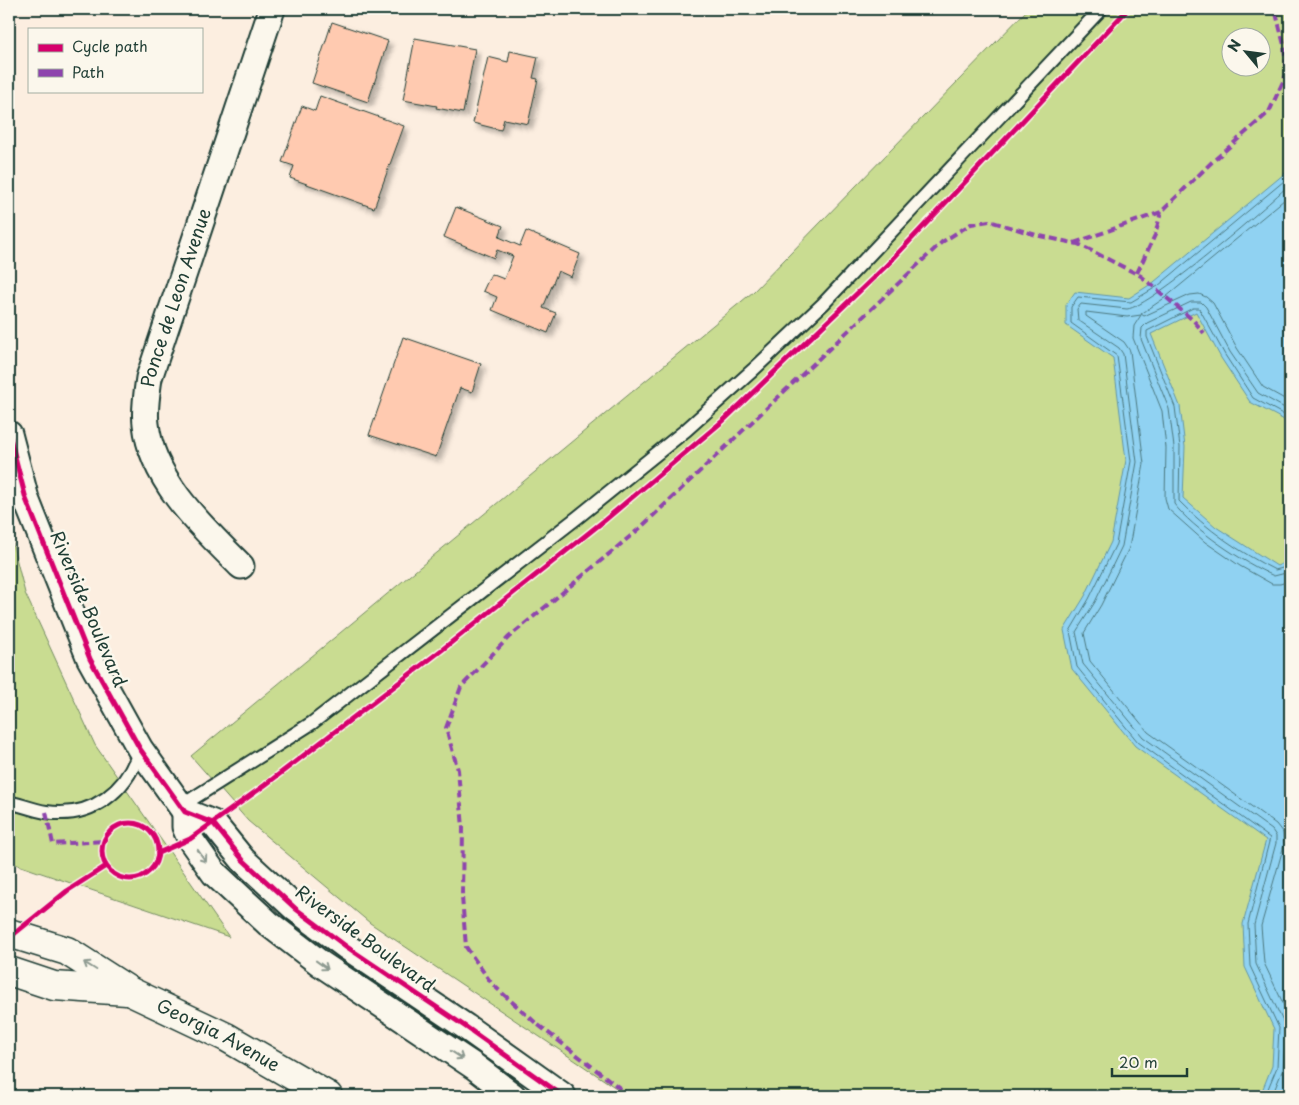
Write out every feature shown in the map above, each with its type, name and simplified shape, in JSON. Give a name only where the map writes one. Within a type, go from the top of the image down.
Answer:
[{"type":"main road","name":"Georgia Avenue","points":[[9,932],[66,952],[131,992],[226,1037],[328,1096]]},
{"type":"main road","name":"Georgia Avenue","points":[[9,971],[54,986],[131,992]]},
{"type":"street","name":"Ponce de Leon Avenue","points":[[241,566],[188,509],[158,468],[146,424],[146,401],[149,378],[272,9]]},
{"type":"street","name":"Riverside Boulevard","points":[[9,434],[26,499],[90,659],[140,749],[183,809],[185,827],[190,838],[214,873],[269,924],[321,964],[475,1067],[513,1096]]},
{"type":"street","name":"Riverside Boulevard","points":[[183,809],[213,823],[243,860],[296,909],[347,947],[466,1027],[563,1096]]},
{"type":"lane","points":[[183,809],[312,723],[686,430],[823,304],[1101,9]]},
{"type":"lane","points":[[9,802],[46,812],[68,813],[85,810],[108,798],[126,780],[135,765],[140,749]]},
{"type":"green space","points":[[1028,9],[1290,9],[1290,1096],[628,1096],[370,923],[248,821],[191,756],[753,292]]},
{"type":"green space","points":[[9,530],[25,593],[95,745],[229,937],[9,862]]},
{"type":"water","points":[[1290,169],[1290,423],[1250,402],[1221,358],[1196,312],[1151,334],[1180,406],[1185,447],[1183,498],[1216,527],[1277,566],[1290,560],[1290,1096],[1260,1096],[1272,1066],[1274,1029],[1245,967],[1243,924],[1266,840],[1135,746],[1072,669],[1064,630],[1085,596],[1111,542],[1126,460],[1113,358],[1066,325],[1066,305],[1075,292],[1129,298],[1154,282]]},
{"type":"building","points":[[332,22],[388,41],[368,102],[312,83]]},
{"type":"building","points":[[415,38],[475,49],[463,113],[403,100]]},
{"type":"building","points":[[510,51],[538,57],[533,78],[538,79],[528,124],[504,119],[501,130],[473,123],[488,57],[508,62]]},
{"type":"building","points":[[320,96],[404,126],[374,208],[290,178],[294,166],[282,162],[302,106],[315,111]]},
{"type":"building","points":[[456,207],[503,226],[499,237],[520,246],[526,231],[580,254],[571,277],[558,271],[543,308],[556,313],[548,333],[492,310],[497,297],[483,291],[491,274],[504,279],[513,256],[497,250],[494,258],[444,237]]},
{"type":"building","points":[[403,337],[481,364],[472,392],[460,388],[436,457],[369,435]]},
{"type":"marked path","points":[[1074,243],[1161,212],[1212,162],[1269,112],[1287,73],[1284,45],[1275,9]]},
{"type":"marked path","points":[[1137,273],[1155,235],[1161,212]]},
{"type":"marked path","points":[[630,1096],[537,1024],[492,984],[466,947],[462,897],[463,828],[458,770],[446,728],[461,687],[509,637],[639,529],[942,242],[971,224],[989,221],[1040,236],[1078,244],[1141,276],[1194,321],[1204,333]]},
{"type":"marked path","points":[[46,812],[53,844],[104,841]]},
{"type":"cycle path","points":[[158,853],[190,839],[265,785],[443,649],[605,520],[724,420],[887,265],[1128,9]]},
{"type":"cycle path","points":[[9,434],[26,499],[90,659],[140,749],[185,812],[213,823],[243,860],[296,909],[347,947],[466,1027],[563,1096]]},
{"type":"cycle path","points":[[125,823],[135,823],[150,831],[156,840],[158,851],[156,862],[150,871],[135,879],[125,879],[114,874],[107,867],[102,856],[102,846],[107,835],[114,828],[125,823]]},
{"type":"cycle path","points":[[9,938],[67,891],[106,866]]}]
